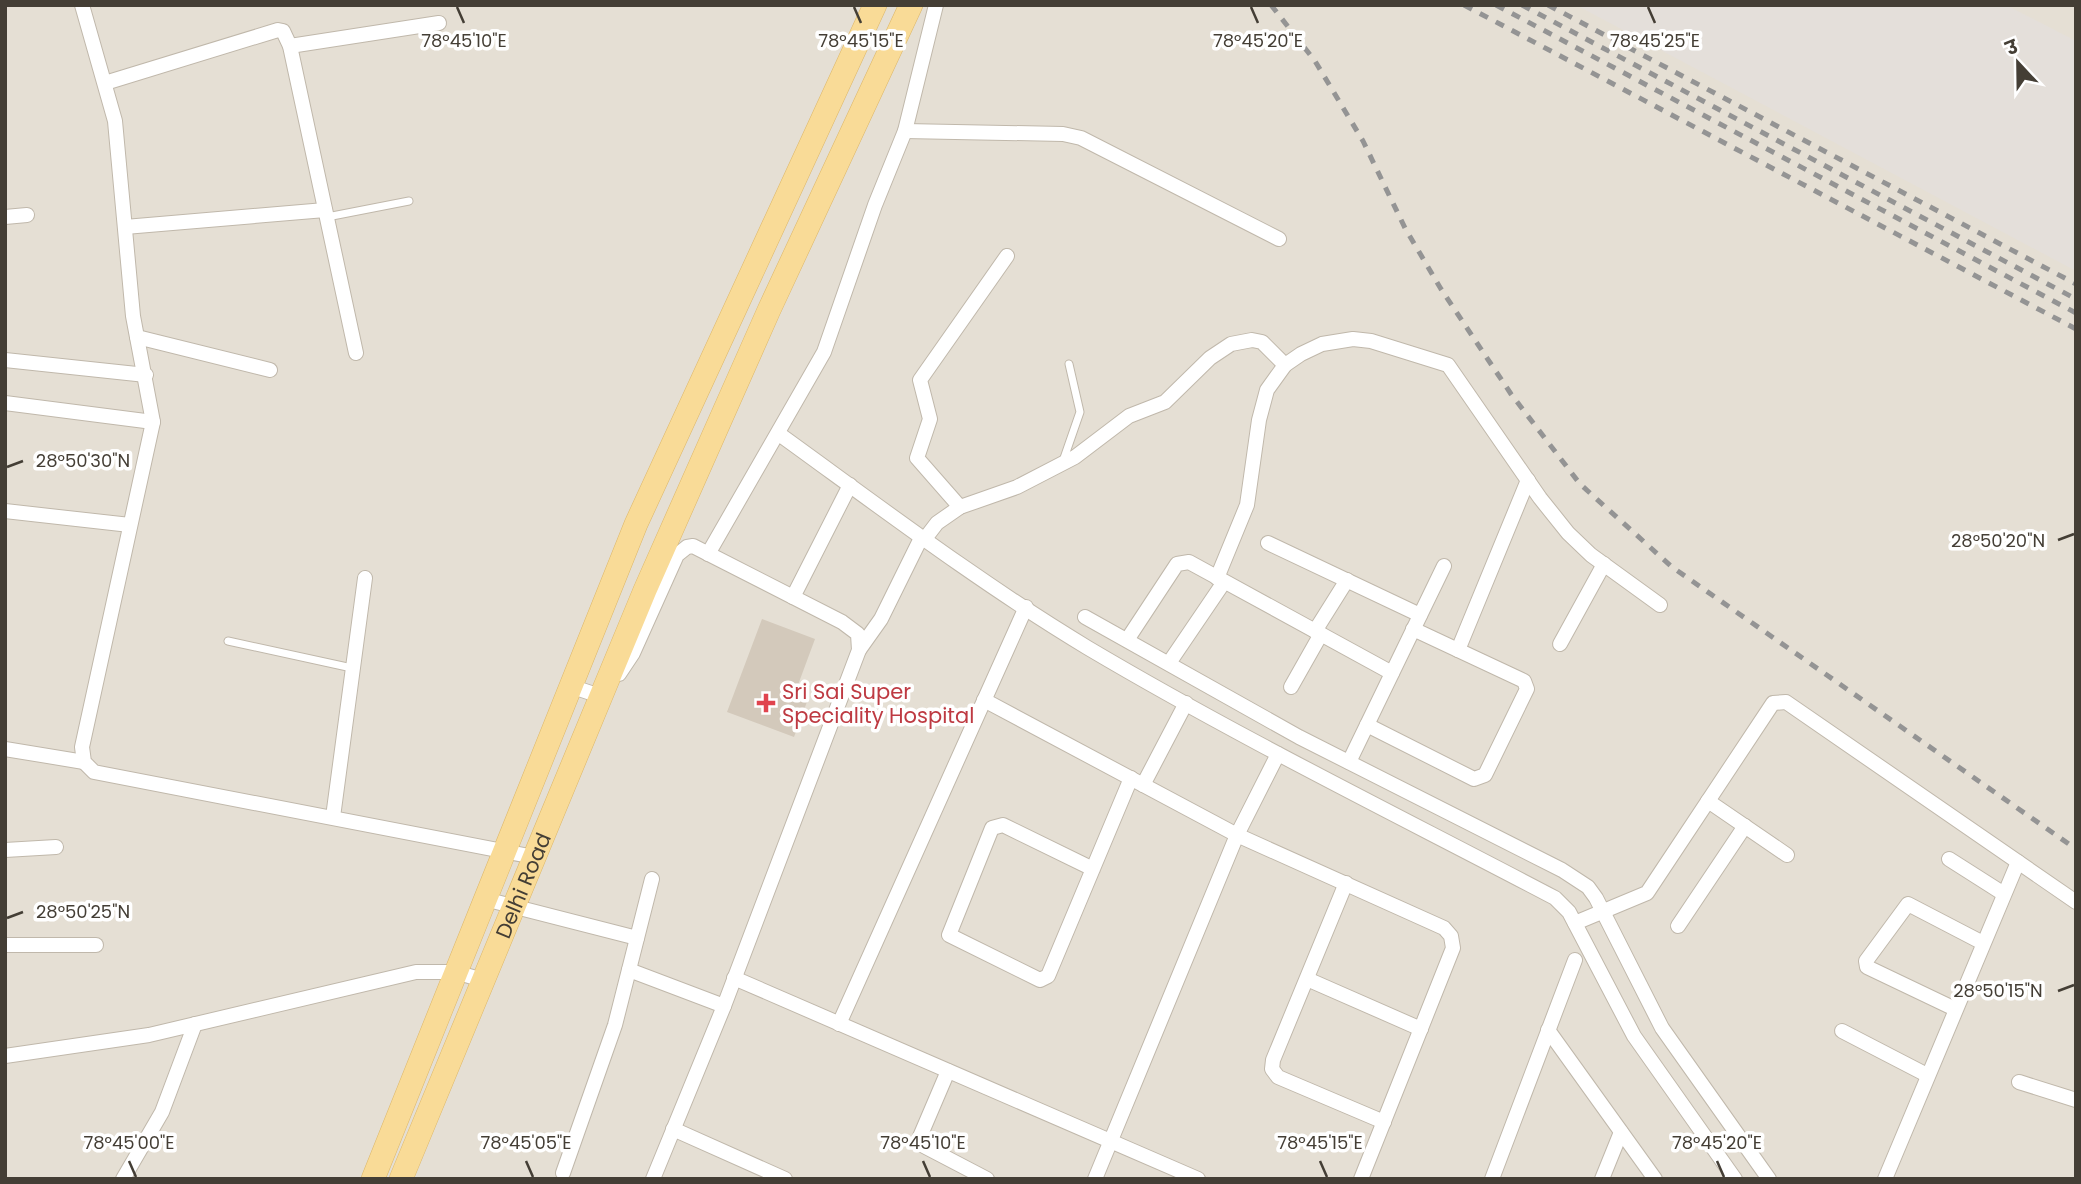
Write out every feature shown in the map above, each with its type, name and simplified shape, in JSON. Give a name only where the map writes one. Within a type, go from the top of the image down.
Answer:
[{"type":"main road","points":[[373,1179],[619,565],[834,87],[875,5]]},
{"type":"main road","name":"Delhi Road","points":[[401,1179],[645,590],[769,310],[911,5]]},
{"type":"street","points":[[708,554],[824,352],[875,205],[905,131],[936,5]]},
{"type":"street","points":[[84,762],[82,747],[153,422],[137,337],[115,121],[86,6]]},
{"type":"street","points":[[289,46],[439,23]]},
{"type":"street","points":[[104,83],[278,30],[287,36],[356,353]]},
{"type":"street","points":[[905,131],[1063,134],[1081,138],[1279,239]]},
{"type":"street","points":[[125,227],[325,214]]},
{"type":"street","points":[[5,217],[27,215]]},
{"type":"street","points":[[960,507],[917,458],[917,450],[930,419],[920,380],[1007,256]]},
{"type":"street","points":[[137,337],[270,370]]},
{"type":"street","points":[[1169,663],[1221,580],[1247,505],[1265,397],[1285,365],[1322,344],[1353,339],[1371,341],[1438,360],[1455,371],[1528,480],[1569,533],[1604,564],[1660,606]]},
{"type":"street","points":[[653,1179],[724,1006],[859,650],[881,619],[928,533],[960,507],[1017,486],[1062,464],[1088,449],[1129,416],[1175,396],[1210,358],[1231,344],[1252,340],[1262,342],[1285,365]]},
{"type":"street","points":[[5,360],[146,376]]},
{"type":"street","points":[[5,403],[153,422]]},
{"type":"street","points":[[779,434],[850,485],[928,533],[1026,607],[1087,647],[1186,703],[1273,741],[1555,898],[1578,922],[1634,1036],[1735,1179]]},
{"type":"street","points":[[1458,650],[1528,480]]},
{"type":"street","points":[[793,597],[850,485]]},
{"type":"street","points":[[5,511],[130,525]]},
{"type":"street","points":[[1268,543],[1420,615]]},
{"type":"street","points":[[570,686],[600,696],[633,653],[681,551],[693,546],[842,622],[858,634],[859,650]]},
{"type":"street","points":[[1127,640],[1177,564],[1189,562],[1392,673]]},
{"type":"street","points":[[1560,644],[1604,564]]},
{"type":"street","points":[[1349,762],[1444,566]]},
{"type":"street","points":[[333,817],[365,578]]},
{"type":"street","points":[[1291,687],[1347,580]]},
{"type":"street","points":[[839,1024],[1026,607]]},
{"type":"street","points":[[1086,617],[1169,663],[1273,741],[1349,762],[1588,887],[1662,1028],[1769,1179]]},
{"type":"street","points":[[1367,725],[1474,779],[1485,775],[1527,685],[1413,629]]},
{"type":"street","points":[[984,700],[1237,835],[1444,928],[1451,936],[1453,948],[1361,1179]]},
{"type":"street","points":[[1578,922],[1647,893],[1773,703],[1786,702],[2076,902]]},
{"type":"street","points":[[1093,869],[1003,825],[997,825],[992,828],[948,935],[1040,980],[1044,979],[1093,869],[1137,782],[1186,703]]},
{"type":"street","points":[[1095,1179],[1273,741]]},
{"type":"street","points":[[5,749],[84,762],[94,772],[534,857]]},
{"type":"street","points":[[1708,801],[1787,855]]},
{"type":"street","points":[[1678,926],[1745,826]]},
{"type":"street","points":[[5,850],[56,846]]},
{"type":"street","points":[[1950,859],[2004,894]]},
{"type":"street","points":[[1885,1179],[2018,862]]},
{"type":"street","points":[[563,1173],[615,1025],[652,879]]},
{"type":"street","points":[[1346,883],[1273,1060],[1272,1069],[1278,1077],[1384,1122]]},
{"type":"street","points":[[485,899],[637,938]]},
{"type":"street","points":[[1955,1009],[1867,967],[1866,961],[1908,904],[1983,943]]},
{"type":"street","points":[[5,945],[96,945]]},
{"type":"street","points":[[1492,1179],[1575,960]]},
{"type":"street","points":[[629,970],[724,1006]]},
{"type":"street","points":[[5,1056],[149,1035],[416,972],[455,972],[483,980]]},
{"type":"street","points":[[734,978],[1198,1179]]},
{"type":"street","points":[[1307,979],[1421,1029]]},
{"type":"street","points":[[123,1179],[162,1112],[195,1024]]},
{"type":"street","points":[[1548,1030],[1655,1179]]},
{"type":"street","points":[[1842,1031],[1927,1075]]},
{"type":"street","points":[[948,1071],[919,1139],[920,1144],[987,1179]]},
{"type":"street","points":[[2020,1082],[2076,1100]]},
{"type":"street","points":[[673,1129],[785,1179]]},
{"type":"street","points":[[1602,1179],[1621,1132]]},
{"type":"lane","points":[[325,214],[409,201]]},
{"type":"lane","points":[[1062,464],[1080,412],[1069,364]]},
{"type":"lane","points":[[228,641],[352,668]]},
{"type":"shaded area","points":[[5,5],[2076,5],[2076,1179],[5,1179]]},
{"type":"shaded area","points":[[1576,5],[2006,5],[2076,41],[2076,271]]},
{"type":"building","points":[[762,619],[815,639],[795,693],[808,699],[794,737],[727,712]]},
{"type":"railway","points":[[1271,5],[1315,61],[1363,141],[1405,228],[1441,289],[1511,394],[1580,484],[1672,567],[2076,849]]},
{"type":"railway","points":[[1464,5],[2076,329]]},
{"type":"railway","points":[[1496,5],[2076,313]]},
{"type":"railway","points":[[1522,5],[2076,299]]},
{"type":"railway","points":[[1548,5],[2076,284]]},
{"type":"place","name":"Sri Sai Super Speciality Hospital","points":[[766,703]]}]
